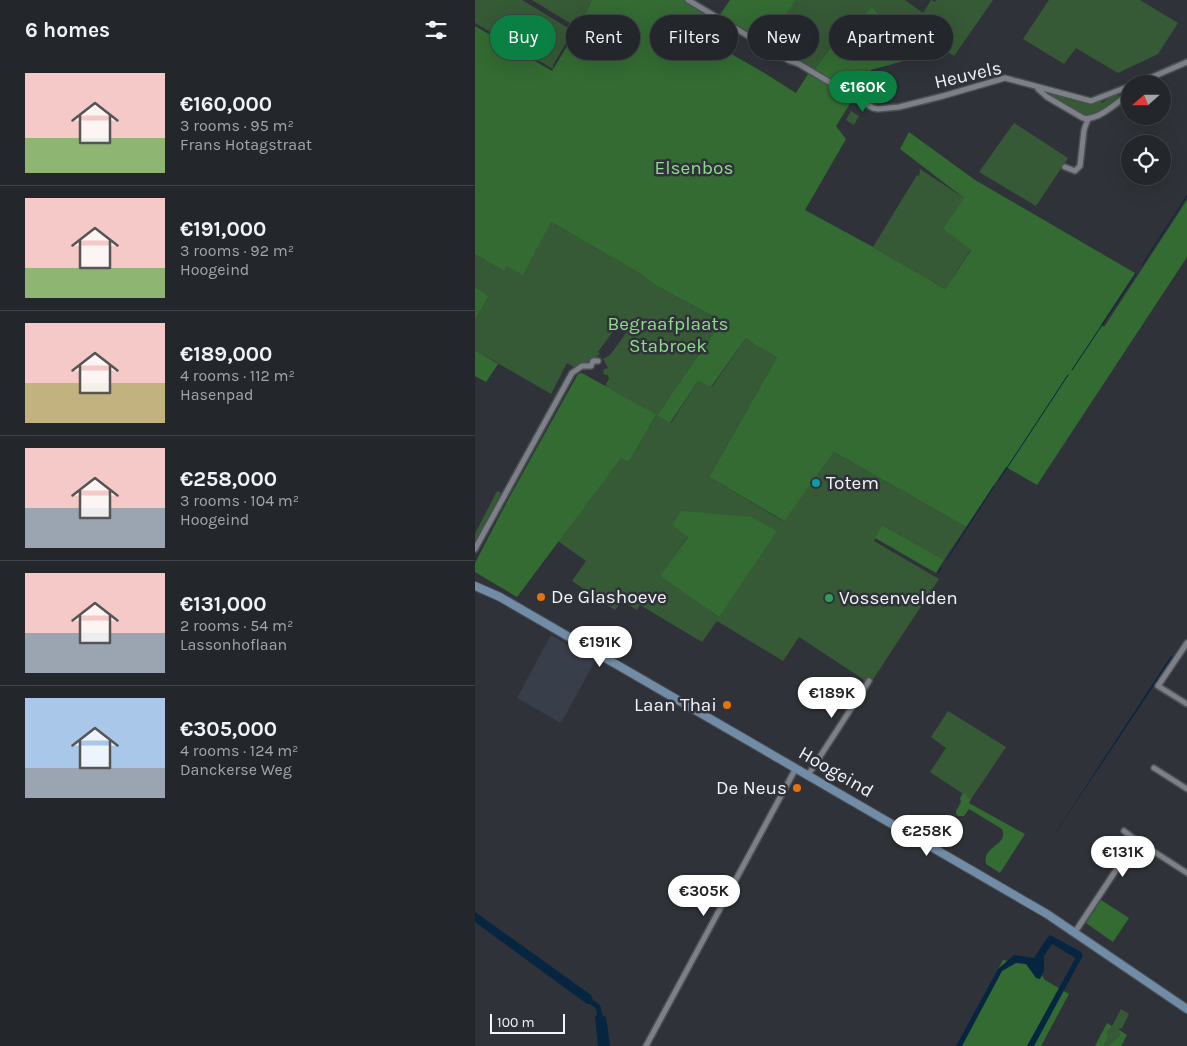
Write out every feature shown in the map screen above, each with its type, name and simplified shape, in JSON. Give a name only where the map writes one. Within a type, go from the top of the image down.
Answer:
[{"type":"main road","name":"Hoogeind","points":[[475,580],[487,590],[1047,914],[1187,1008]]},
{"type":"main road","name":"Hoogeind","points":[[475,586],[487,590]]},
{"type":"street","name":"Heuvels","points":[[688,0],[873,108],[899,107],[1005,78],[1091,101],[1121,89]]},
{"type":"street","points":[[1157,75],[1187,62]]},
{"type":"street","name":"Heuvels","points":[[1036,87],[1047,96],[1088,120]]},
{"type":"street","points":[[1065,167],[1075,171],[1080,166],[1084,130],[1088,120],[1099,116],[1121,100]]},
{"type":"street","points":[[475,549],[572,373],[579,367],[591,366],[593,361],[598,361]]},
{"type":"street","points":[[1187,643],[1158,686],[1187,704]]},
{"type":"street","points":[[808,775],[869,681]]},
{"type":"street","points":[[646,1046],[796,768]]},
{"type":"street","points":[[1154,768],[1187,789]]},
{"type":"street","points":[[1124,831],[1187,873]]},
{"type":"street","points":[[1116,840],[1130,850]]},
{"type":"street","points":[[1075,932],[1137,840]]},
{"type":"shaded area","points":[[551,635],[595,661],[561,723],[517,698]]},
{"type":"green space","points":[[475,0],[522,0],[547,15],[490,15],[490,32],[475,23]]},
{"type":"green space","points":[[532,0],[592,0],[584,15],[566,15],[566,21]]},
{"type":"green space","name":"Elsenbos","points":[[592,0],[684,0],[710,15],[650,15],[650,60],[738,60],[738,58],[796,93],[808,74],[814,70],[829,49],[829,60],[907,60],[871,70],[836,126],[846,139],[805,210],[945,289],[971,250],[943,229],[964,198],[900,149],[909,132],[975,180],[1135,273],[1101,325],[1104,327],[1187,200],[1187,257],[1037,485],[1006,467],[966,527],[834,452],[784,521],[709,477],[777,357],[756,346],[746,338],[711,387],[698,381],[670,423],[656,415],[629,462],[621,458],[517,597],[475,572],[475,563],[578,374],[582,373],[657,415],[722,321],[655,285],[644,276],[551,222],[523,275],[507,266],[504,271],[475,254],[475,26],[490,35],[490,60],[533,60],[552,71],[566,48],[566,60],[640,60],[640,15],[584,15]]},
{"type":"green space","name":"Elsenbos","points":[[730,0],[796,0],[786,15],[748,15],[748,33],[738,27],[738,15],[720,15]]},
{"type":"green space","points":[[796,0],[905,0],[923,13],[931,0],[935,2],[936,0],[993,0],[954,56],[953,15],[879,15],[871,6],[865,15],[829,15],[829,49],[814,70],[796,60],[819,60],[819,15],[786,15]]},
{"type":"green space","points":[[1049,0],[1140,0],[1178,23],[1158,54],[1118,73],[1076,48],[1064,64],[1023,39]]},
{"type":"green space","name":"Elsenbos","points":[[871,6],[879,15],[865,15]]},
{"type":"green space","points":[[556,21],[566,27],[566,43],[556,60]]},
{"type":"green space","points":[[538,60],[556,60],[553,69]]},
{"type":"green space","points":[[1047,92],[1057,93],[1058,95],[1089,103],[1103,99],[1102,103],[1119,92],[1118,96],[1121,94],[1121,98],[1097,115],[1087,118],[1047,94]]},
{"type":"green space","points":[[851,111],[859,116],[854,125],[846,120]]},
{"type":"green space","points":[[1014,123],[1068,158],[1036,206],[979,172]]},
{"type":"green space","points":[[920,169],[964,198],[971,249],[945,289],[873,247],[917,175],[919,176]]},
{"type":"green space","name":"Begraafplaats Stabroek","points":[[551,222],[644,276],[655,285],[722,321],[657,415],[671,423],[698,381],[712,387],[746,338],[756,346],[777,357],[709,477],[783,521],[834,452],[966,527],[944,560],[882,525],[874,541],[939,579],[868,687],[864,684],[863,679],[799,637],[783,661],[717,621],[702,642],[640,605],[637,610],[622,601],[615,610],[572,581],[586,561],[558,541],[621,457],[629,462],[656,415],[605,386],[609,379],[608,375],[603,373],[604,369],[608,368],[603,359],[610,355],[629,329],[620,322],[598,352],[600,354],[592,360],[574,367],[567,363],[551,394],[475,350],[475,320],[489,296],[475,287],[475,254],[503,270]],"holes":[[[688,536],[719,617],[661,576]]]},
{"type":"green space","points":[[475,287],[489,296],[475,320]]},
{"type":"green space","points":[[475,350],[498,364],[486,382],[475,376]]},
{"type":"green space","points":[[497,491],[501,493],[475,543],[475,534]]},
{"type":"green space","points":[[681,511],[751,517],[777,531],[719,617],[660,576],[688,537],[672,525]]},
{"type":"green space","points":[[882,525],[944,560],[936,573],[875,538]]},
{"type":"green space","points":[[948,711],[1006,747],[971,799],[930,772],[946,748],[931,737]]},
{"type":"green space","points":[[963,793],[971,799],[969,803],[1025,834],[1000,873],[986,864],[986,858],[991,849],[1002,839],[1002,829],[969,809],[964,816],[958,816],[956,811]]},
{"type":"green space","points":[[1101,900],[1129,918],[1113,942],[1086,923]]},
{"type":"green space","points":[[1031,959],[1045,980],[1069,994],[1041,1046],[957,1046],[1003,960],[1014,962]]},
{"type":"green space","points":[[1121,1009],[1129,1014],[1122,1028],[1118,1029],[1120,1035],[1108,1046],[1104,1046],[1107,1032]]},
{"type":"green space","points":[[1107,1023],[1112,1026],[1107,1032],[1108,1036],[1104,1046],[1095,1046]]},
{"type":"green space","points":[[1118,1029],[1127,1035],[1121,1046],[1108,1046],[1120,1035]]},
{"type":"water","points":[[1171,656],[1173,657],[1046,847]]},
{"type":"water","points":[[475,912],[591,995],[590,1004],[587,1004],[475,922]]},
{"type":"water","points":[[1050,935],[1081,952],[1083,955],[1034,1046],[1027,1046],[1075,959],[1052,944],[1044,956],[1044,971],[1040,979],[1036,978],[1026,964],[1016,963],[1002,971],[962,1046],[956,1046],[998,969],[1014,955],[1034,958]]},
{"type":"water","points":[[600,1014],[606,1017],[610,1046],[598,1046],[595,1016]]},
{"type":"waterway","points":[[1142,265],[1187,196]]},
{"type":"waterway","points":[[1072,370],[1136,274]]},
{"type":"waterway","points":[[999,480],[1068,375]]},
{"type":"waterway","points":[[947,559],[994,486]]},
{"type":"waterway","points":[[938,573],[941,568]]},
{"type":"waterway","points":[[587,998],[598,1007],[601,1021]]},
{"type":"place","name":"Totem","points":[[816,483]]},
{"type":"place","name":"De Glashoeve","points":[[541,597]]},
{"type":"place","name":"Vossenvelden","points":[[829,598]]},
{"type":"place","name":"Laan Thai","points":[[727,705]]},
{"type":"place","name":"De Neus","points":[[797,788]]}]
